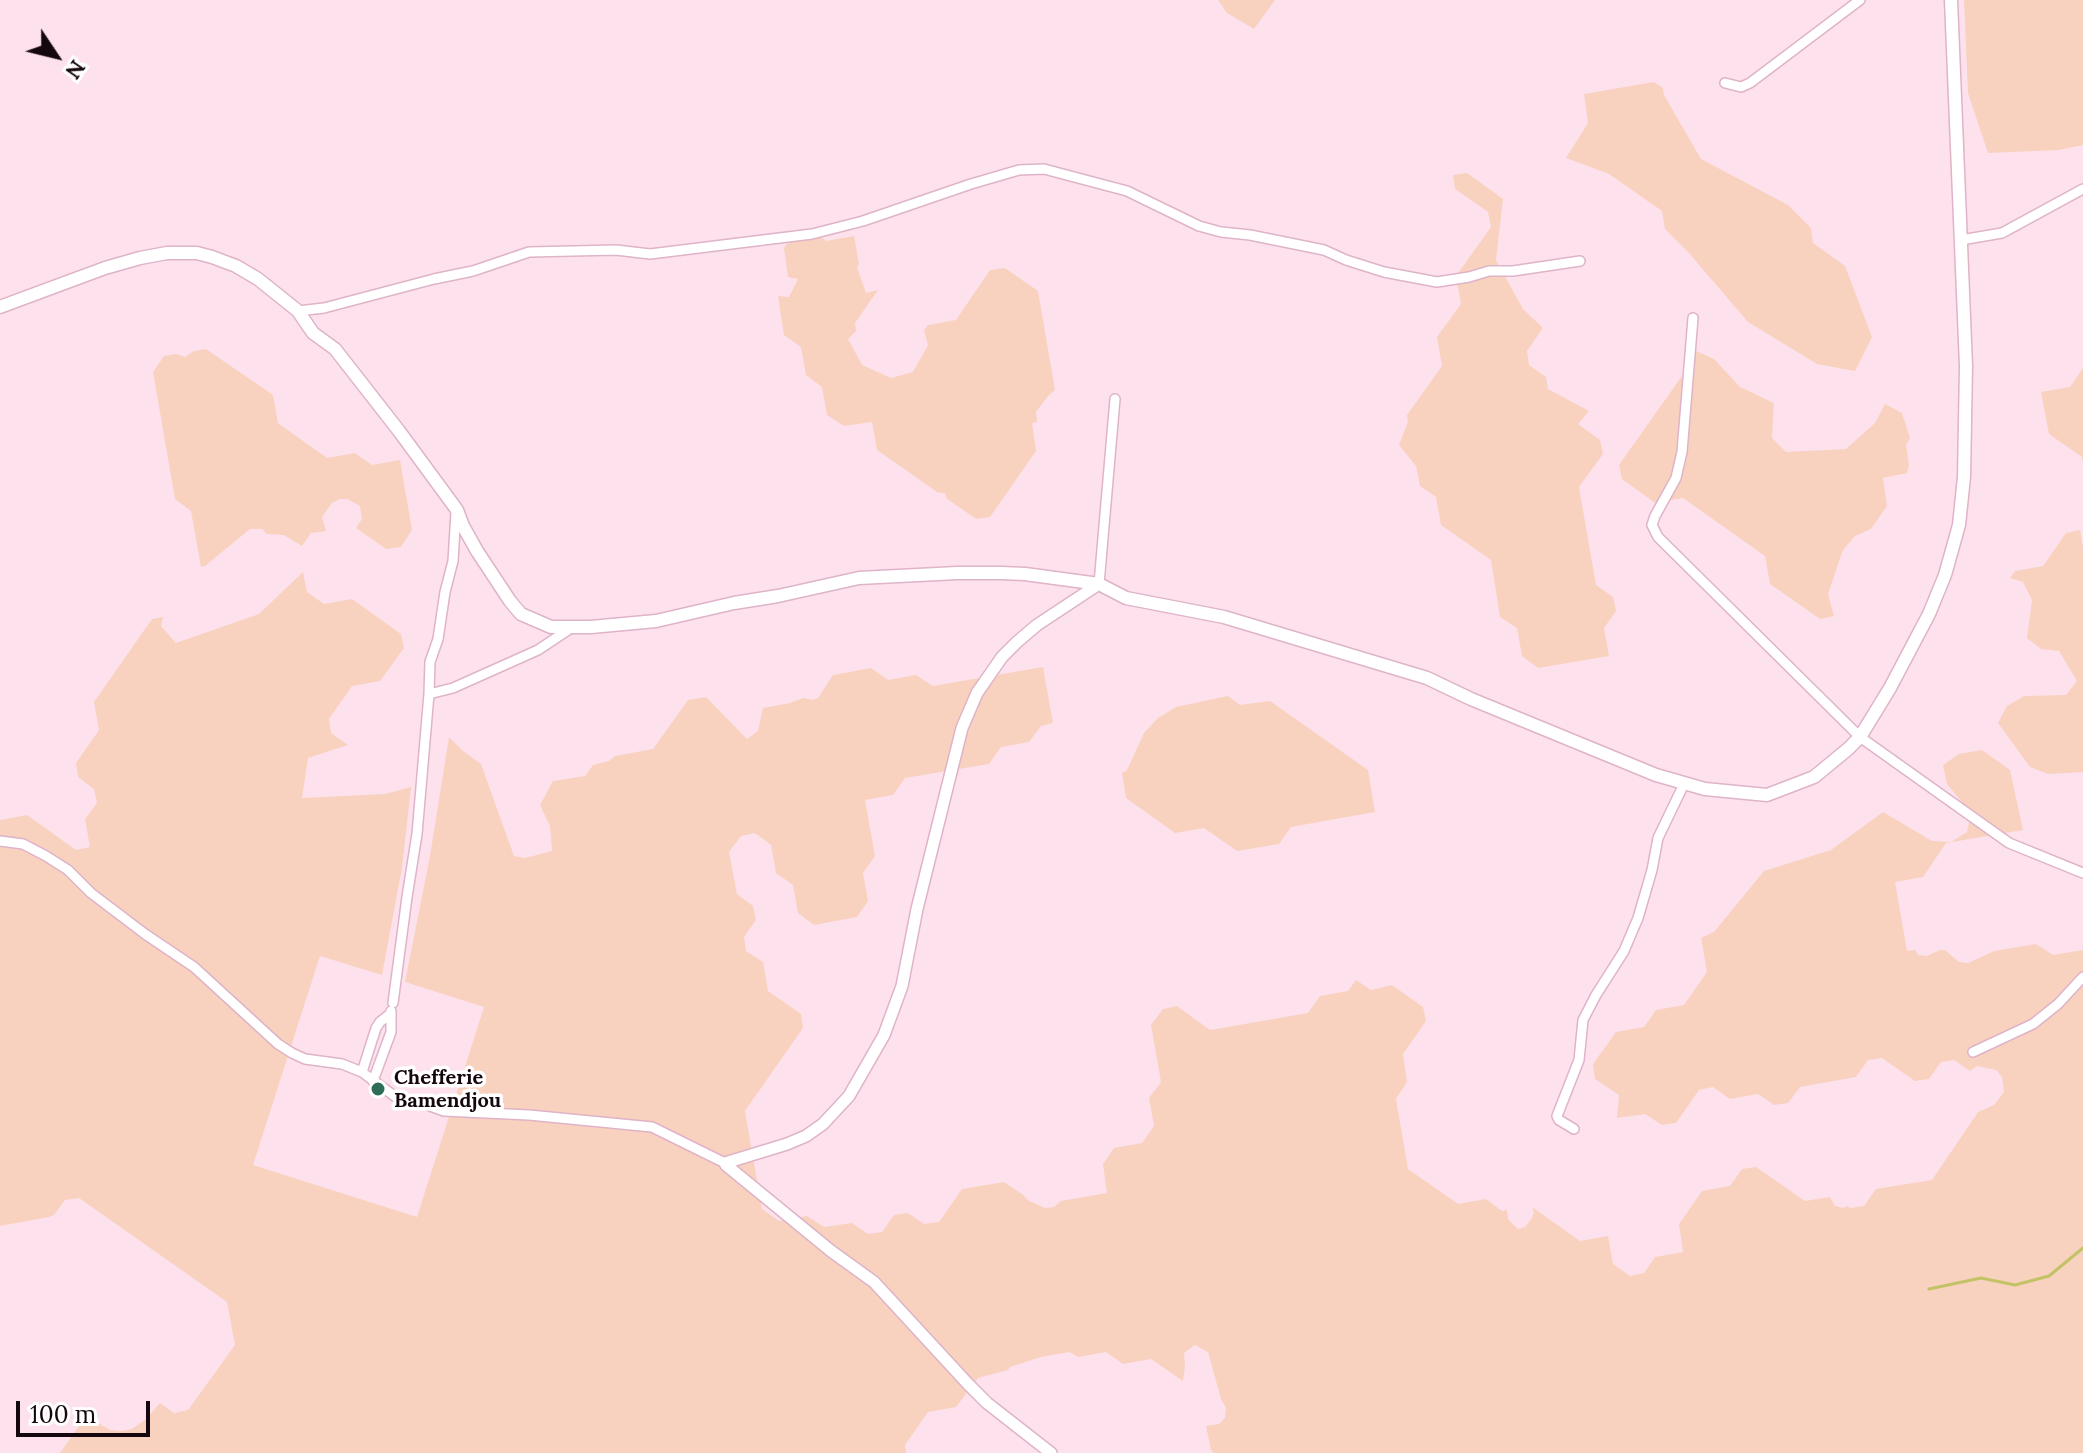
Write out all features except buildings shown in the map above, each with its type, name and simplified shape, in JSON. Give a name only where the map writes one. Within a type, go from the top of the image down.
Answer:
[{"type":"main road","points":[[0,307],[105,268],[167,253],[197,253],[258,279],[298,311],[313,333],[335,349],[457,510],[492,575],[521,614],[551,627],[656,621],[859,578],[1001,573],[1099,584],[1126,598],[1237,621],[1427,678],[1624,763],[1684,784],[1726,792],[1767,795],[1814,777],[1860,737],[1929,614],[1945,575],[1959,525],[1966,405],[1951,0]]},
{"type":"street","points":[[1725,83],[1741,87],[1750,83],[1860,0]]},
{"type":"street","points":[[298,311],[324,308],[473,271],[529,252],[616,250],[650,254],[812,234],[863,221],[1019,170],[1044,169],[1127,191],[1199,226],[1324,250],[1384,272],[1437,282],[1489,271],[1513,271],[1580,261]]},
{"type":"street","points":[[1961,240],[2002,233],[2083,189]]},
{"type":"street","points":[[1693,318],[1682,452],[1676,478],[1652,525],[1658,537],[1860,737],[2009,843],[2083,873]]},
{"type":"street","points":[[725,1163],[787,1144],[823,1124],[849,1096],[884,1035],[902,986],[917,909],[962,728],[977,693],[1002,657],[1017,642],[1099,584],[1115,399]]},
{"type":"street","points":[[373,1081],[391,1032],[391,1010],[397,989],[399,953],[417,834],[430,662],[438,639],[453,561],[457,510]]},
{"type":"street","points":[[429,694],[453,688],[538,650],[571,628]]},
{"type":"street","points":[[1574,1129],[1557,1116],[1579,1060],[1583,1020],[1624,951],[1638,918],[1658,838],[1684,784]]},
{"type":"street","points":[[0,841],[23,844],[68,870],[91,893],[194,967],[278,1044],[305,1059],[333,1061],[362,1072],[401,1101],[444,1111],[529,1115],[652,1127],[725,1163],[831,1251],[874,1282],[987,1403],[1051,1453]]},
{"type":"street","points":[[1973,1052],[2033,1024],[2058,1004],[2083,977]]},
{"type":"street","points":[[362,1072],[376,1028],[391,1010]]},
{"type":"shaded area","points":[[1218,0],[1275,0],[1254,29],[1227,13]]},
{"type":"shaded area","points":[[1964,0],[2083,0],[2083,145],[2059,150],[1988,153],[1968,93]]},
{"type":"shaded area","points":[[1654,82],[1663,88],[1664,95],[1701,159],[1788,205],[1811,228],[1813,243],[1845,266],[1872,337],[1855,371],[1817,364],[1748,322],[1665,229],[1662,211],[1609,174],[1566,158],[1588,123],[1584,94]]},
{"type":"shaded area","points":[[1467,173],[1503,199],[1496,260],[1523,309],[1543,328],[1527,351],[1529,365],[1546,377],[1548,389],[1589,411],[1578,424],[1600,440],[1603,454],[1579,487],[1596,585],[1613,597],[1616,611],[1604,628],[1609,656],[1538,668],[1522,656],[1517,628],[1500,617],[1491,560],[1441,525],[1436,497],[1420,486],[1416,466],[1399,445],[1408,422],[1407,415],[1442,366],[1437,337],[1461,304],[1456,276],[1491,227],[1488,212],[1455,189],[1453,175]]},
{"type":"shaded area","points":[[809,229],[826,241],[854,236],[857,267],[866,293],[878,290],[855,323],[856,331],[848,339],[862,365],[891,378],[913,372],[928,345],[924,330],[928,325],[956,320],[990,270],[1005,268],[1038,291],[1055,390],[1036,412],[1037,422],[1032,423],[1036,451],[990,517],[976,519],[946,498],[946,494],[937,492],[877,450],[872,422],[844,426],[827,415],[822,387],[806,375],[801,347],[784,335],[778,296],[789,297],[798,279],[788,277],[784,248],[795,232]]},
{"type":"shaded area","points":[[1685,346],[1714,359],[1740,387],[1774,403],[1772,438],[1786,452],[1846,449],[1875,423],[1885,404],[1902,413],[1910,438],[1906,445],[1907,473],[1883,478],[1887,506],[1871,529],[1855,536],[1843,550],[1828,594],[1834,616],[1820,619],[1770,584],[1765,556],[1683,498],[1655,503],[1622,479],[1619,465],[1689,366]]},
{"type":"shaded area","points":[[206,349],[273,395],[278,423],[327,458],[355,453],[372,465],[400,460],[412,530],[401,547],[386,549],[356,528],[362,519],[360,506],[340,499],[332,503],[322,517],[326,531],[311,533],[302,546],[284,535],[250,529],[201,567],[191,511],[175,499],[153,372],[164,356],[176,354],[185,357],[194,351]]},
{"type":"shaded area","points":[[2083,368],[2083,463],[2082,457],[2049,434],[2041,392],[2070,387]]},
{"type":"shaded area","points":[[2080,530],[2083,547],[2083,772],[2048,774],[2030,767],[1998,723],[2007,706],[2024,696],[2066,695],[2077,681],[2059,651],[2041,649],[2027,638],[2032,600],[2023,582],[2010,578],[2015,571],[2043,566],[2066,533]]},
{"type":"shaded area","points":[[303,572],[307,592],[324,604],[352,599],[401,634],[404,648],[380,681],[352,686],[329,719],[331,733],[348,745],[308,758],[302,798],[385,794],[411,787],[402,868],[382,975],[320,956],[253,1165],[417,1217],[484,1007],[405,982],[449,737],[481,764],[514,856],[525,858],[552,851],[550,826],[540,805],[553,781],[585,776],[593,765],[615,756],[653,749],[688,700],[706,697],[747,739],[758,731],[763,708],[803,698],[818,698],[833,675],[871,668],[888,680],[916,675],[933,686],[1043,667],[1053,723],[1041,726],[1029,742],[1001,747],[989,764],[905,778],[893,795],[865,800],[875,856],[863,873],[868,901],[857,917],[814,925],[798,913],[793,885],[776,873],[771,845],[755,833],[741,836],[729,852],[737,894],[753,906],[756,920],[744,937],[746,951],[763,962],[768,991],[801,1014],[803,1028],[745,1111],[762,1209],[779,1221],[807,1216],[824,1227],[852,1223],[868,1234],[882,1232],[894,1215],[908,1213],[924,1224],[939,1222],[962,1189],[1004,1182],[1029,1201],[1045,1208],[1054,1207],[1061,1201],[1107,1193],[1103,1164],[1114,1148],[1142,1143],[1154,1126],[1149,1098],[1161,1082],[1151,1025],[1163,1009],[1177,1006],[1210,1030],[1308,1013],[1320,996],[1348,991],[1356,980],[1371,990],[1392,985],[1423,1007],[1426,1021],[1403,1054],[1407,1082],[1396,1099],[1408,1169],[1458,1204],[1486,1199],[1502,1211],[1507,1210],[1508,1219],[1518,1229],[1525,1227],[1532,1218],[1532,1207],[1580,1241],[1608,1236],[1613,1264],[1630,1276],[1644,1273],[1655,1257],[1683,1252],[1679,1224],[1702,1191],[1730,1186],[1742,1169],[1756,1167],[1805,1201],[1830,1197],[1835,1206],[1843,1208],[1864,1206],[1876,1189],[1932,1180],[1978,1112],[1994,1105],[2004,1092],[2002,1077],[1996,1070],[1977,1066],[1970,1071],[1954,1060],[1941,1062],[1929,1079],[1915,1081],[1882,1058],[1868,1060],[1856,1077],[1800,1087],[1788,1103],[1774,1105],[1758,1094],[1730,1099],[1713,1087],[1699,1090],[1676,1123],[1662,1125],[1645,1114],[1617,1118],[1619,1095],[1595,1079],[1593,1064],[1616,1032],[1644,1027],[1656,1010],[1684,1005],[1707,972],[1701,938],[1714,932],[1764,871],[1831,850],[1883,812],[1932,841],[1951,842],[1967,832],[1971,813],[1947,784],[1943,765],[1959,754],[1982,750],[2010,770],[2023,830],[1946,843],[1923,877],[1895,882],[1907,951],[1915,950],[1918,955],[1927,956],[1945,950],[1959,962],[1968,963],[1994,951],[2036,944],[2053,955],[2083,950],[2083,1453],[1214,1453],[1206,1426],[1219,1424],[1225,1418],[1226,1408],[1208,1352],[1195,1345],[1184,1353],[1183,1381],[1151,1359],[1123,1364],[1106,1352],[1078,1357],[1070,1352],[1041,1357],[978,1378],[956,1407],[928,1412],[905,1445],[906,1453],[60,1453],[86,1416],[110,1430],[122,1431],[132,1429],[146,1419],[160,1403],[174,1413],[188,1410],[235,1345],[227,1302],[79,1198],[65,1200],[49,1217],[0,1226],[0,820],[27,815],[76,850],[90,847],[85,819],[97,803],[94,789],[78,777],[76,763],[99,730],[94,702],[152,619],[163,617],[161,626],[176,643],[259,614]]},
{"type":"shaded area","points":[[1228,696],[1240,705],[1270,701],[1368,770],[1375,812],[1291,827],[1279,844],[1237,851],[1204,828],[1175,833],[1126,798],[1122,773],[1127,770],[1144,733],[1158,718],[1176,707]]},
{"type":"waterway","points":[[1929,1289],[1981,1278],[2015,1285],[2049,1276],[2083,1248]]},
{"type":"place","name":"Chefferie Bamendjou","points":[[378,1089]]}]
